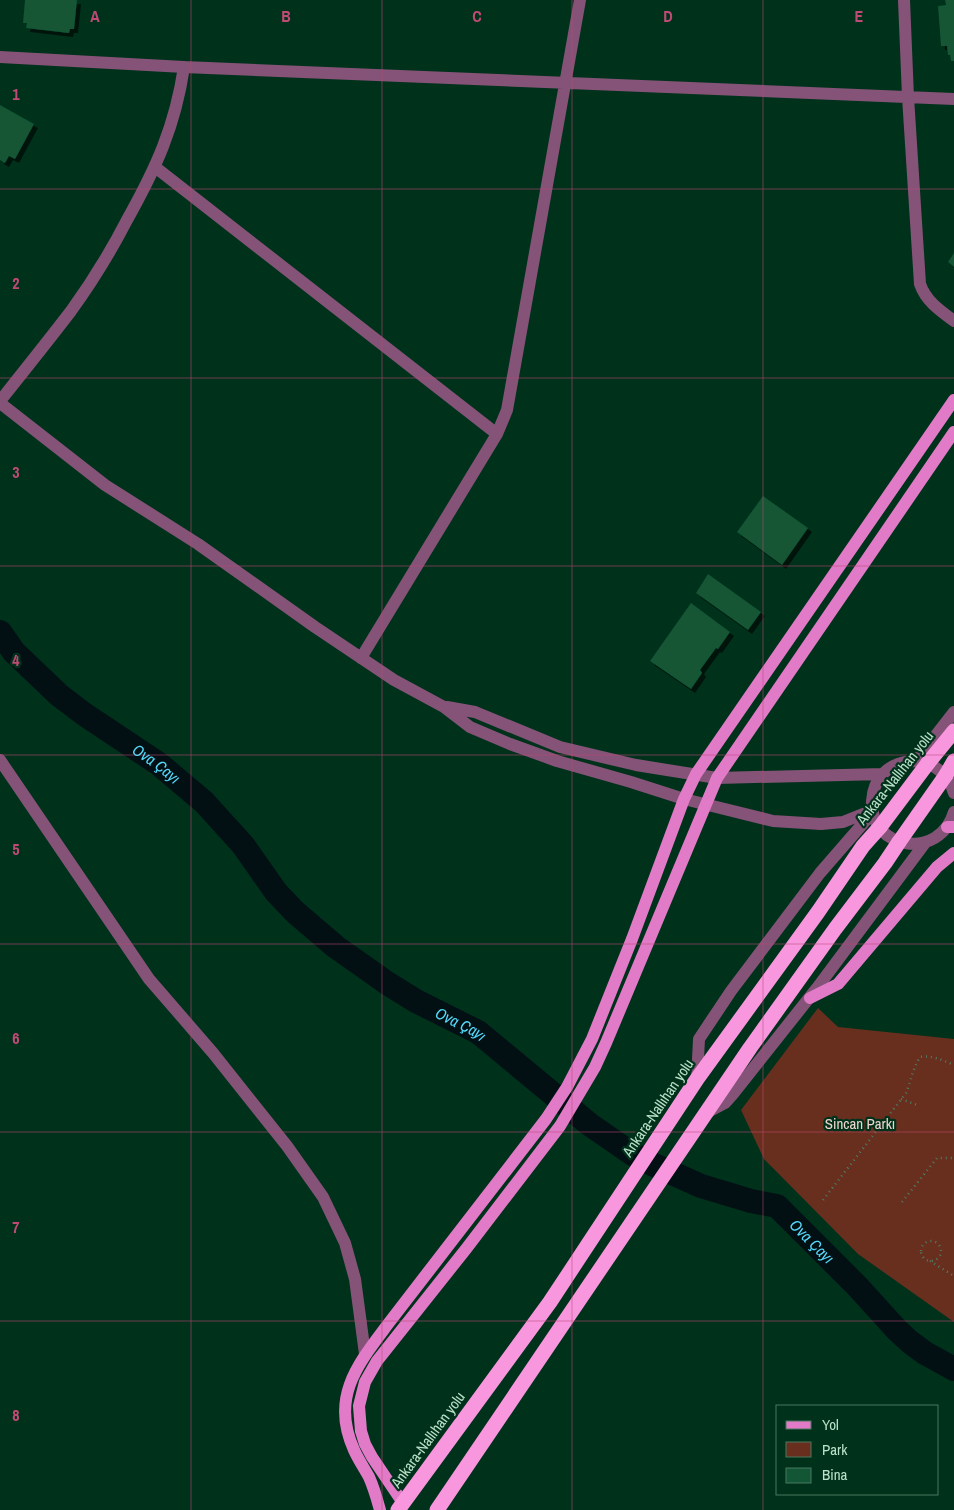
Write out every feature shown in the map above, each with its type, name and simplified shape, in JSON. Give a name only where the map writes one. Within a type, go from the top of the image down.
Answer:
[{"type":"highway","name":"Ankara-Nallıhan yolu","points":[[401,1507],[550,1302],[697,1079],[818,912],[863,846],[880,827],[922,762],[954,730]]},
{"type":"highway","points":[[437,1510],[755,1040],[899,842],[952,786],[954,761]]},
{"type":"highway","points":[[863,846],[869,844],[878,846],[886,859],[885,863]]},
{"type":"main road","points":[[380,1510],[372,1485],[354,1451],[346,1426],[345,1414],[348,1389],[352,1376],[365,1354],[513,1163],[567,1087],[592,1039],[632,939],[684,799],[696,774],[954,400]]},
{"type":"main road","points":[[401,1507],[365,1444],[361,1431],[359,1406],[365,1382],[377,1361],[560,1126],[595,1067],[717,778],[954,432]]},
{"type":"main road","points":[[810,998],[838,984],[938,867],[954,852]]},
{"type":"street","points":[[361,658],[497,434],[507,410],[580,0]]},
{"type":"street","points":[[904,0],[920,284],[926,298],[954,321]]},
{"type":"street","points":[[0,57],[184,67],[954,99]]},
{"type":"street","points":[[184,67],[172,123],[155,168],[121,232],[71,310],[0,402],[105,484],[198,544],[394,680],[444,707],[470,727],[557,761],[684,799],[773,820],[821,824],[843,822],[873,811]]},
{"type":"street","points":[[155,168],[497,434]]},
{"type":"street","points":[[444,707],[475,712],[560,747],[636,765],[717,778],[883,774]]},
{"type":"street","points":[[922,762],[954,712]]},
{"type":"street","points":[[0,760],[149,979],[269,1122],[323,1197],[345,1243],[355,1279],[365,1354]]},
{"type":"street","points":[[952,786],[946,776],[930,764],[902,762],[883,774],[875,787],[872,803],[879,826],[889,836],[902,843],[910,844],[925,843],[933,840],[951,827],[954,812]]},
{"type":"street","points":[[697,1079],[699,1039],[731,991],[820,873],[873,811]]},
{"type":"street","points":[[704,1116],[725,1102],[733,1094],[810,998],[925,843]]},
{"type":"path","points":[[823,1200],[906,1093],[920,1057],[935,1057],[954,1065]]},
{"type":"path","points":[[901,1099],[916,1105]]},
{"type":"path","points":[[902,1202],[937,1158],[954,1158]]},
{"type":"path","points":[[929,1261],[936,1260],[940,1254],[939,1245],[934,1241],[924,1243],[921,1249],[922,1255],[926,1260],[954,1276]]},
{"type":"green space","name":"Sincan Parkı","points":[[818,1008],[838,1027],[954,1039],[954,1322],[858,1254],[764,1159],[741,1110]]},
{"type":"building","points":[[25,0],[77,0],[74,29],[70,29],[69,33],[26,28],[27,23],[23,23]]},
{"type":"building","points":[[945,0],[954,0],[954,61],[951,61],[950,55],[948,55],[947,46],[941,46],[938,6],[946,5]]},
{"type":"building","points":[[0,105],[34,124],[15,159],[9,156],[5,163],[0,160]]},
{"type":"building","points":[[954,253],[954,267],[948,262]]},
{"type":"building","points":[[763,496],[808,528],[782,565],[737,532]]},
{"type":"building","points":[[708,574],[761,612],[748,630],[696,593]]},
{"type":"building","points":[[691,603],[730,632],[700,670],[702,673],[691,689],[650,661]]},
{"type":"waterway","name":"Ova Çayı","points":[[0,632],[14,652],[59,695],[159,764],[204,802],[243,845],[276,892],[295,912],[336,947],[416,1001],[478,1032],[589,1124],[631,1153],[701,1186],[751,1201],[777,1206],[910,1342],[925,1353],[954,1369]]}]
